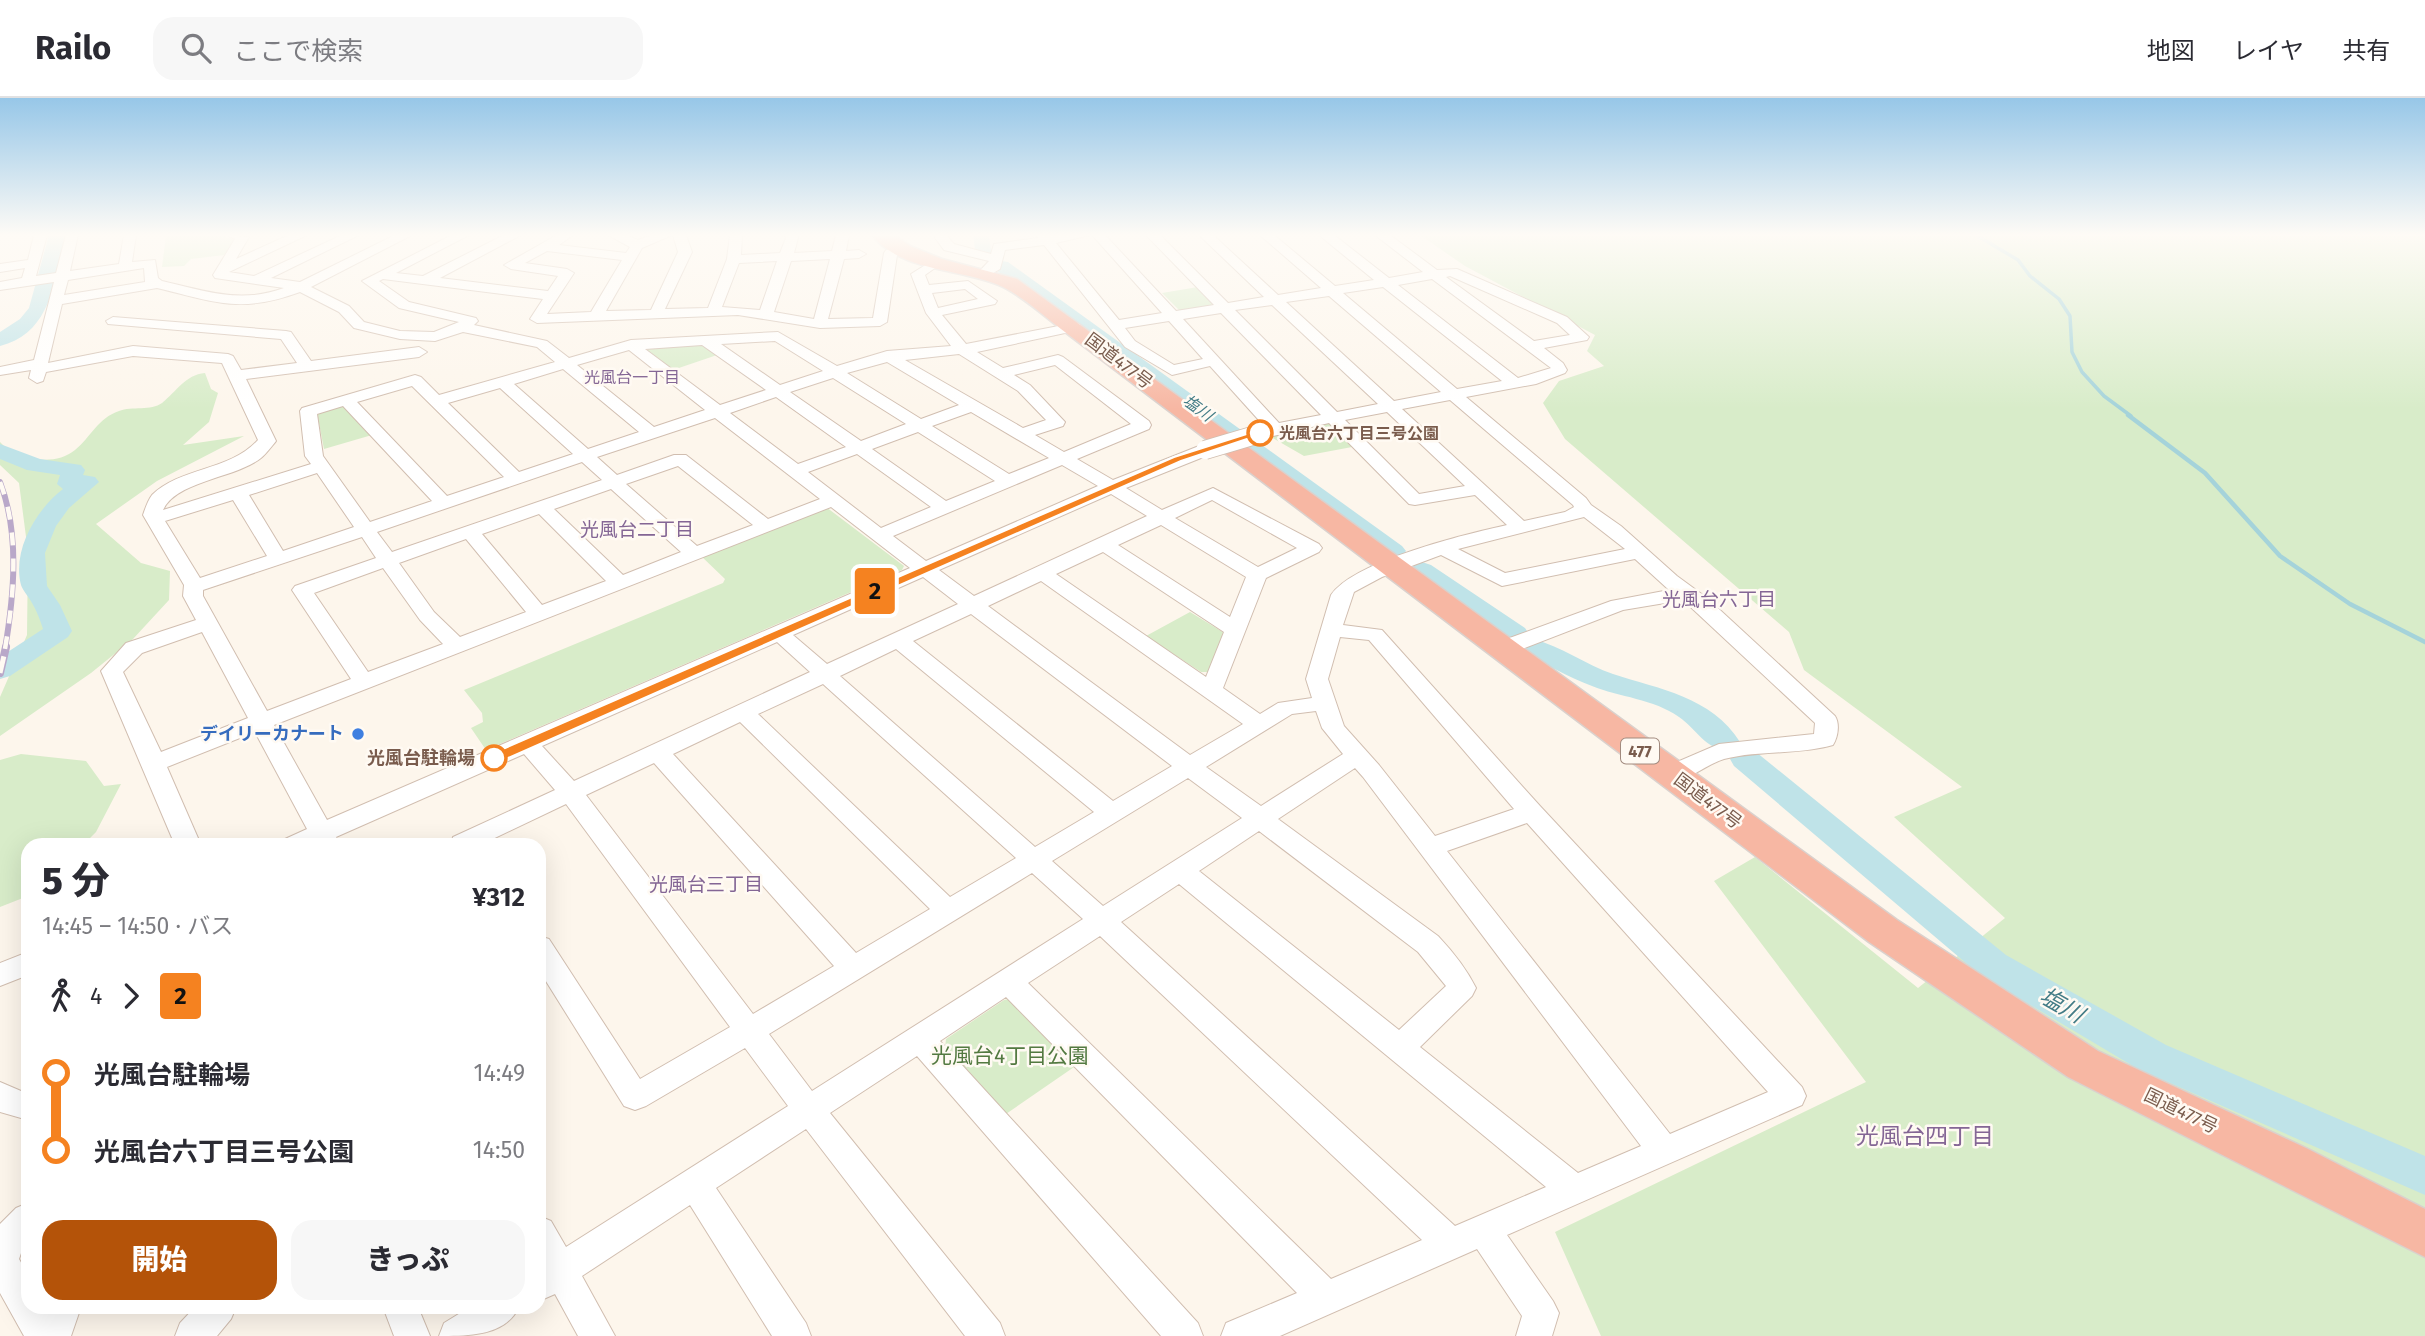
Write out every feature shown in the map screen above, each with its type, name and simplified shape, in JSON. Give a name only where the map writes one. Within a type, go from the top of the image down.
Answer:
[{"type":"highway","name":"国道477号","points":[[1024,293],[1074,327],[1391,567],[1883,932],[2083,1064],[2291,1164],[2425,1234]]},
{"type":"street","points":[[39,370],[58,293]]},
{"type":"street","points":[[56,301],[105,293]]},
{"type":"street","points":[[110,338],[116,293]]},
{"type":"street","points":[[198,293],[241,302],[266,299],[282,293]]},
{"type":"street","points":[[312,293],[344,309],[359,325],[420,337],[435,337],[471,321],[404,305],[386,293]]},
{"type":"street","points":[[527,293],[552,296]]},
{"type":"street","points":[[554,293],[537,319],[738,311],[820,324],[879,327],[885,293]]},
{"type":"street","points":[[596,316],[609,293]]},
{"type":"street","points":[[656,314],[666,293]]},
{"type":"street","points":[[713,312],[721,293]]},
{"type":"street","points":[[766,315],[773,293]]},
{"type":"street","points":[[820,324],[828,293]]},
{"type":"street","points":[[934,293],[933,313],[962,349],[1024,387],[1056,422],[1020,435]]},
{"type":"street","points":[[933,313],[990,301],[979,293]]},
{"type":"street","points":[[1089,293],[1130,344],[1172,370],[1214,361]]},
{"type":"street","points":[[1151,293],[1275,428]]},
{"type":"street","points":[[1209,293],[1415,500],[1479,489]]},
{"type":"street","points":[[1267,293],[1520,527]]},
{"type":"street","points":[[1115,326],[1321,293]]},
{"type":"street","points":[[1334,293],[1580,502],[1584,509],[1641,552],[1685,593],[1700,603],[1827,721],[1825,740],[1719,752],[1671,774]]},
{"type":"street","points":[[1399,293],[1514,383]]},
{"type":"street","points":[[327,838],[527,743],[1112,487],[1205,450],[1275,428],[1514,383],[1559,370],[1558,366],[1459,293]]},
{"type":"street","points":[[1500,293],[1562,320],[1582,337],[1532,346]]},
{"type":"street","points":[[462,327],[542,344],[651,433]]},
{"type":"street","points":[[324,838],[191,590],[195,586],[835,371],[887,356],[995,345],[1074,327]]},
{"type":"street","points":[[1,371],[39,370],[110,338],[286,335],[307,367]]},
{"type":"street","points":[[436,401],[631,345],[778,336],[1009,482]]},
{"type":"street","points":[[110,338],[132,351],[228,359],[267,441],[254,456],[186,483],[159,499],[152,515],[195,586]]},
{"type":"street","points":[[705,341],[945,508]]},
{"type":"street","points":[[631,345],[880,536],[927,568],[1428,944],[1446,963],[1462,988],[1401,1047]]},
{"type":"street","points":[[235,376],[419,352]]},
{"type":"street","points":[[887,356],[1257,575]]},
{"type":"street","points":[[880,536],[1143,425],[1058,360],[1003,373]]},
{"type":"street","points":[[457,646],[427,616],[314,456],[308,411],[415,380],[515,478]]},
{"type":"street","points":[[503,382],[694,554]]},
{"type":"street","points":[[346,400],[443,502]]},
{"type":"street","points":[[796,471],[971,406]]},
{"type":"street","points":[[364,682],[302,590],[680,459],[766,526]]},
{"type":"street","points":[[154,519],[321,466]]},
{"type":"street","points":[[238,492],[277,557]]},
{"type":"street","points":[[473,838],[1213,493],[1312,548],[1257,575],[1211,691]]},
{"type":"street","points":[[154,763],[834,500]]},
{"type":"street","points":[[542,507],[619,582]]},
{"type":"street","points":[[1584,509],[1576,515],[1462,541],[1355,582],[1341,596],[1317,679],[1333,727],[1664,1151]]},
{"type":"street","points":[[470,532],[538,613]]},
{"type":"street","points":[[1104,544],[1235,630]]},
{"type":"street","points":[[1442,548],[1502,580],[1641,552]]},
{"type":"street","points":[[1042,573],[1259,724]]},
{"type":"street","points":[[1502,649],[1618,605],[1685,593]]},
{"type":"street","points":[[185,838],[112,671],[134,649],[209,623]]},
{"type":"street","points":[[1239,1336],[1791,1096],[1531,812],[1374,634],[1332,630]]},
{"type":"street","points":[[779,633],[1101,920],[1451,1244]]},
{"type":"street","points":[[898,640],[1111,812]]},
{"type":"street","points":[[546,962],[635,1097],[1033,862],[1111,812],[1286,708],[1325,703]]},
{"type":"street","points":[[743,712],[948,911]]},
{"type":"street","points":[[527,743],[571,793],[809,1109],[987,1336]]},
{"type":"street","points":[[656,752],[853,969]]},
{"type":"street","points":[[597,1336],[550,1277],[1357,755]]},
{"type":"street","points":[[1430,848],[1531,812]]},
{"type":"street","points":[[1180,870],[1574,1190]]},
{"type":"street","points":[[0,975],[21,966]]},
{"type":"street","points":[[1008,981],[1326,1298]]},
{"type":"street","points":[[919,1038],[1185,1336]]},
{"type":"street","points":[[0,1096],[21,1105]]},
{"type":"street","points":[[694,1183],[793,1336]]},
{"type":"street","points":[[21,1226],[9,1238],[1,1262],[21,1297]]},
{"type":"street","points":[[1484,1230],[1541,1313],[1534,1336]]},
{"type":"street","points":[[31,1314],[43,1336]]},
{"type":"street","points":[[53,1336],[61,1314]]},
{"type":"street","points":[[193,1336],[213,1314]]},
{"type":"street","points":[[403,1314],[412,1336]]},
{"type":"street","points":[[457,1336],[491,1314]]},
{"type":"green space","points":[[1162,293],[1203,293],[1214,305],[1180,311]]},
{"type":"green space","points":[[1515,293],[2425,293],[2425,1336],[1601,1336],[1555,1232],[1866,1082],[1714,881],[1755,857],[1918,988],[2005,918],[1894,817],[1962,787],[1804,670],[1789,632],[1565,439],[1543,403],[1559,381],[1604,366],[1587,351],[1595,335]]},
{"type":"green space","points":[[701,343],[717,355],[673,370],[645,350]]},
{"type":"green space","points":[[205,373],[211,389],[218,393],[209,422],[183,445],[244,436],[157,481],[96,524],[141,563],[170,571],[169,600],[133,639],[91,673],[0,736],[0,697],[27,635],[28,552],[19,483],[0,465],[0,442],[25,457],[47,460],[67,455],[112,414],[158,405],[187,380]]},
{"type":"green space","points":[[344,405],[372,435],[324,449],[317,413]]},
{"type":"green space","points":[[1332,424],[1352,447],[1304,456],[1271,437]]},
{"type":"green space","points":[[826,507],[904,566],[902,570],[486,750],[471,728],[483,722],[482,713],[464,690],[723,583],[725,579],[700,555]]},
{"type":"green space","points":[[1190,612],[1226,634],[1211,672],[1201,672],[1146,636]]},
{"type":"green space","points":[[21,754],[86,761],[104,786],[121,784],[96,832],[90,838],[21,838],[21,899],[0,907],[0,760]]},
{"type":"green space","name":"光風台4丁目公園","points":[[1015,998],[1077,1065],[1003,1116],[945,1048],[946,1039],[1004,1000]]},
{"type":"waterway","points":[[0,340],[27,323],[38,309],[42,293]]},
{"type":"waterway","name":"塩川","points":[[1039,293],[1393,551]]},
{"type":"waterway","points":[[2051,293],[2059,299],[2070,316],[2072,352],[2082,372],[2104,396],[2131,416]]},
{"type":"waterway","points":[[2128,415],[2205,473],[2280,556],[2350,604],[2425,642]]},
{"type":"waterway","points":[[0,451],[35,465],[73,470],[69,484],[87,482],[60,503],[44,526],[32,553],[34,586],[47,605],[58,631],[0,670]]},
{"type":"waterway","name":"塩川","points":[[1422,570],[1515,634]]},
{"type":"waterway","name":"塩川","points":[[1533,647],[1602,680],[1637,689],[1688,709],[1725,742]]},
{"type":"waterway","name":"塩川","points":[[1745,759],[1993,965],[2152,1057],[2425,1176]]},
{"type":"railway","points":[[0,482],[13,543],[13,586],[5,649]]},
{"type":"railway","points":[[0,673],[6,647]]},
{"type":"bus line","name":"2","points":[[494,758],[1178,459],[1260,433]]},
{"type":"place","name":"光風台六丁目三号公園","points":[[1260,433]]},
{"type":"place","name":"デイリーカナート","points":[[358,734]]},
{"type":"place","name":"光風台駐輪場","points":[[494,758]]},
{"type":"district","name":"光風台一丁目","points":[[632,377]]},
{"type":"district","name":"光風台二丁目","points":[[637,529]]},
{"type":"district","name":"光風台六丁目","points":[[1719,599]]},
{"type":"district","name":"光風台三丁目","points":[[706,884]]},
{"type":"district","name":"光風台四丁目","points":[[1925,1136]]}]
